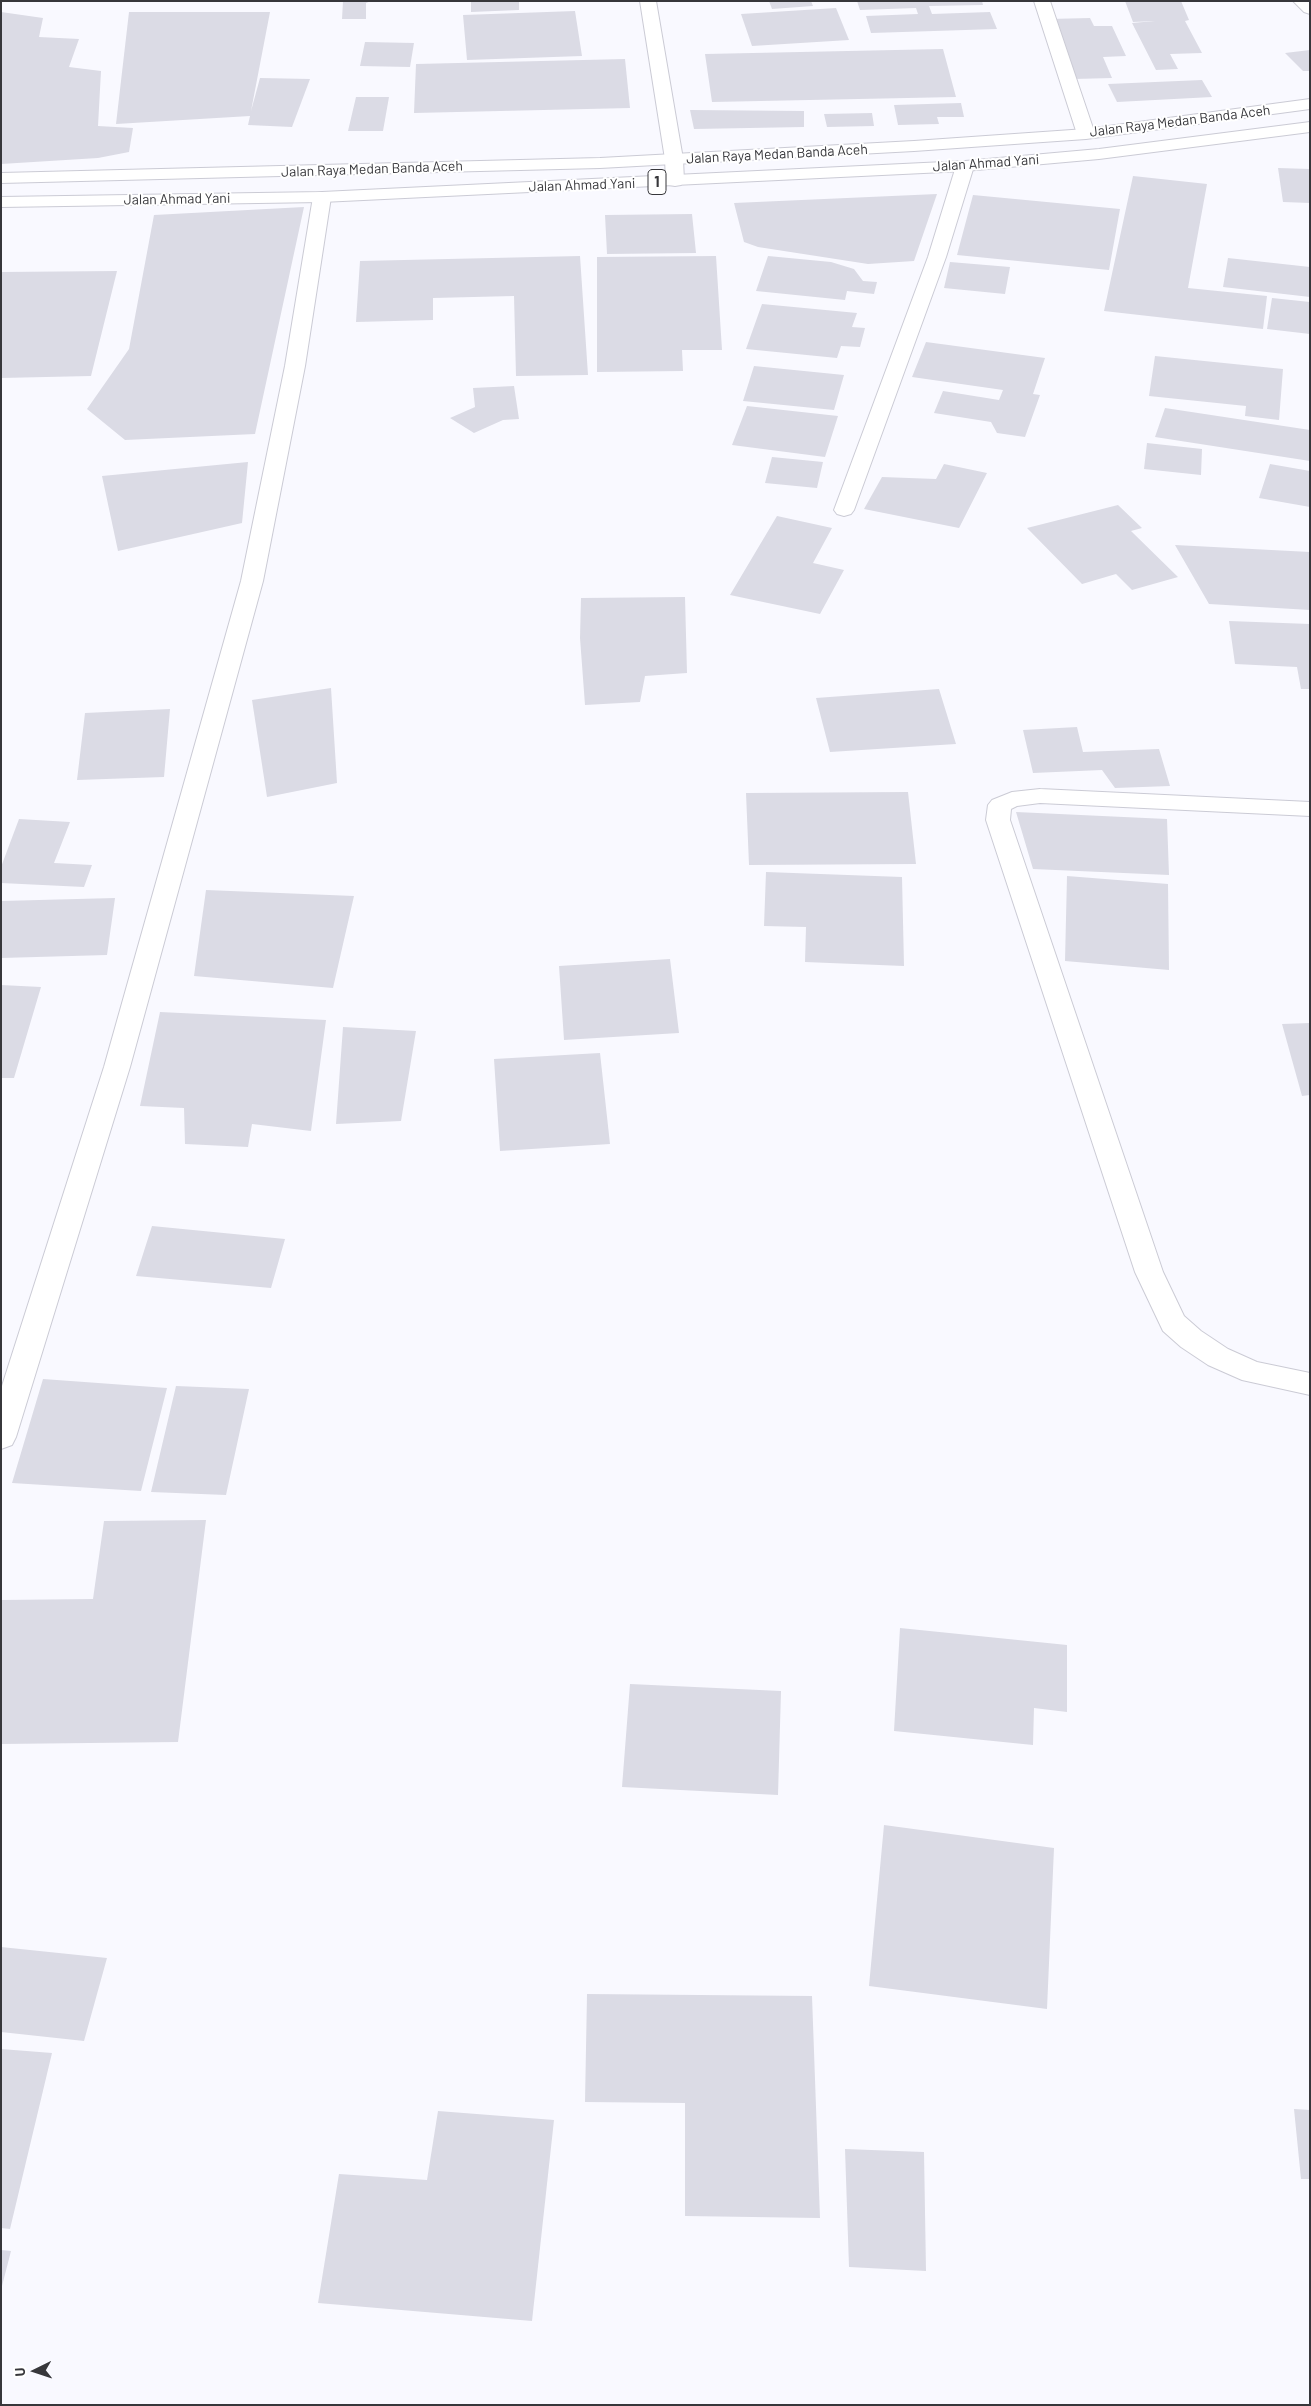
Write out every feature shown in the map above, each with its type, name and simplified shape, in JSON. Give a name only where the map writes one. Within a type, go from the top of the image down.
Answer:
[{"type":"street","points":[[648,1],[674,159],[675,181]]},
{"type":"street","points":[[1042,1],[1086,134]]},
{"type":"street","points":[[1301,1],[1310,10]]},
{"type":"street","name":"Jalan Raya Medan Banda Aceh","points":[[1,178],[674,159],[904,147],[1086,134],[1310,104]]},
{"type":"street","name":"Jalan Ahmad Yani","points":[[1,202],[322,196],[965,166],[1100,154],[1310,127]]},
{"type":"street","points":[[844,510],[937,257],[965,166]]},
{"type":"street","points":[[1,1437],[7,1405],[116,1067],[252,582],[294,366],[322,196]]},
{"type":"street","points":[[1310,809],[1040,796],[1012,799],[1000,805],[998,820],[1149,1272],[1173,1323],[1191,1339],[1218,1357],[1252,1372],[1310,1384]]},
{"type":"building","points":[[343,1],[371,1],[366,3],[366,19],[342,19]]},
{"type":"building","points":[[471,1],[519,1],[519,10],[471,12]]},
{"type":"building","points":[[769,1],[811,1],[813,6],[772,9]]},
{"type":"building","points":[[857,1],[982,1],[983,5],[929,6],[932,14],[990,12],[997,29],[871,33],[866,16],[918,14],[916,8],[860,10]]},
{"type":"building","points":[[1125,1],[1181,1],[1189,20],[1185,21],[1202,53],[1170,54],[1178,69],[1156,70],[1132,23],[1155,21],[1133,22]]},
{"type":"building","points":[[836,8],[849,40],[752,46],[741,14]]},
{"type":"building","points":[[575,11],[582,56],[467,60],[463,15]]},
{"type":"building","points":[[1,12],[43,18],[39,37],[79,39],[69,67],[101,71],[98,126],[133,128],[129,152],[98,158],[1,164]]},
{"type":"building","points":[[129,12],[270,12],[251,111],[260,78],[310,79],[292,127],[248,125],[250,116],[116,124]]},
{"type":"building","points":[[1090,18],[1094,26],[1112,26],[1126,56],[1103,57],[1112,78],[1074,79],[1049,19]]},
{"type":"building","points":[[365,42],[414,43],[410,67],[360,66]]},
{"type":"building","points":[[943,49],[956,97],[712,102],[705,54]]},
{"type":"building","points":[[1310,50],[1310,71],[1303,71],[1285,53]]},
{"type":"building","points":[[625,59],[630,108],[414,113],[416,64]]},
{"type":"building","points":[[1202,80],[1212,97],[1117,102],[1108,84]]},
{"type":"building","points":[[356,97],[389,97],[383,131],[348,131]]},
{"type":"building","points":[[961,103],[964,117],[937,117],[939,124],[898,125],[894,105]]},
{"type":"building","points":[[690,110],[804,111],[804,127],[694,129]]},
{"type":"building","points":[[872,113],[874,126],[827,127],[824,114]]},
{"type":"building","points":[[1278,168],[1310,169],[1310,203],[1283,202]]},
{"type":"building","points":[[1133,176],[1207,184],[1188,288],[1267,296],[1263,329],[1104,311]]},
{"type":"building","points":[[937,194],[914,261],[868,264],[758,247],[744,242],[734,203]]},
{"type":"building","points":[[973,195],[1120,209],[1109,270],[957,255]]},
{"type":"building","points":[[304,207],[255,434],[125,440],[87,409],[129,349],[154,215]]},
{"type":"building","points":[[692,214],[696,253],[607,254],[605,215]]},
{"type":"building","points":[[580,256],[588,375],[516,376],[514,296],[433,298],[433,320],[356,322],[360,261]]},
{"type":"building","points":[[716,256],[722,350],[682,350],[683,371],[597,372],[597,257]]},
{"type":"building","points":[[768,256],[831,262],[854,269],[863,281],[877,282],[874,294],[847,291],[845,300],[756,291]]},
{"type":"building","points":[[1228,258],[1310,267],[1310,297],[1223,287]]},
{"type":"building","points":[[950,262],[1010,267],[1005,294],[944,288]]},
{"type":"building","points":[[117,271],[91,376],[1,378],[1,272]]},
{"type":"building","points":[[1272,298],[1310,302],[1310,334],[1267,329]]},
{"type":"building","points":[[762,304],[857,313],[852,327],[865,328],[860,347],[841,346],[837,358],[746,349]]},
{"type":"building","points":[[926,342],[1045,358],[1033,394],[1040,395],[1025,437],[997,433],[991,422],[934,413],[943,391],[999,400],[1003,390],[912,377]]},
{"type":"building","points":[[1155,356],[1283,369],[1279,420],[1245,416],[1246,406],[1149,396]]},
{"type":"building","points":[[754,366],[844,375],[834,410],[743,401]]},
{"type":"building","points":[[514,386],[519,419],[503,420],[474,433],[450,418],[475,407],[473,388]]},
{"type":"building","points":[[747,406],[838,416],[825,457],[732,445]]},
{"type":"building","points":[[1165,408],[1310,430],[1310,461],[1155,437]]},
{"type":"building","points":[[1147,443],[1202,449],[1201,475],[1144,469]]},
{"type":"building","points":[[772,457],[823,462],[817,488],[765,483]]},
{"type":"building","points":[[248,462],[242,523],[118,551],[102,476]]},
{"type":"building","points":[[944,464],[987,473],[959,528],[864,509],[882,477],[936,479]]},
{"type":"building","points":[[1270,464],[1310,471],[1310,507],[1259,498]]},
{"type":"building","points":[[1118,505],[1142,528],[1131,531],[1178,577],[1132,590],[1116,574],[1082,584],[1027,528]]},
{"type":"building","points":[[777,516],[832,528],[813,563],[844,570],[820,614],[730,595]]},
{"type":"building","points":[[1175,545],[1310,552],[1310,610],[1209,604]]},
{"type":"building","points":[[685,597],[687,673],[645,676],[640,702],[585,705],[580,638],[581,598]]},
{"type":"building","points":[[1229,621],[1310,624],[1310,689],[1301,689],[1297,667],[1235,664]]},
{"type":"building","points":[[331,688],[337,783],[267,797],[252,700]]},
{"type":"building","points":[[939,689],[956,744],[830,752],[816,698]]},
{"type":"building","points":[[170,709],[164,777],[77,780],[85,713]]},
{"type":"building","points":[[1077,727],[1083,752],[1159,749],[1170,786],[1115,788],[1102,770],[1033,773],[1023,730]]},
{"type":"building","points":[[908,792],[916,864],[749,865],[746,793]]},
{"type":"building","points":[[1016,812],[1167,819],[1169,875],[1033,869]]},
{"type":"building","points":[[19,819],[70,822],[54,863],[92,865],[84,887],[1,883],[1,867]]},
{"type":"building","points":[[766,872],[902,877],[904,966],[805,962],[806,927],[764,926]]},
{"type":"building","points":[[1067,876],[1168,884],[1169,970],[1065,961]]},
{"type":"building","points":[[206,890],[354,896],[333,988],[194,976]]},
{"type":"building","points":[[115,898],[107,955],[1,958],[1,901]]},
{"type":"building","points":[[670,959],[679,1033],[564,1040],[559,966]]},
{"type":"building","points":[[1,985],[41,987],[14,1078],[1,1078]]},
{"type":"building","points":[[160,1012],[326,1020],[311,1131],[252,1124],[248,1147],[185,1144],[184,1108],[140,1106]]},
{"type":"building","points":[[1310,1023],[1310,1095],[1302,1096],[1282,1024]]},
{"type":"building","points":[[343,1027],[416,1031],[401,1121],[336,1124]]},
{"type":"building","points":[[600,1053],[610,1144],[500,1151],[494,1059]]},
{"type":"building","points":[[152,1226],[285,1239],[271,1288],[136,1276]]},
{"type":"building","points":[[43,1379],[167,1388],[141,1491],[12,1483]]},
{"type":"building","points":[[176,1386],[249,1389],[226,1495],[151,1492]]},
{"type":"building","points":[[206,1520],[178,1742],[1,1744],[1,1600],[93,1599],[104,1521]]},
{"type":"building","points":[[900,1628],[1067,1645],[1067,1712],[1034,1708],[1033,1745],[894,1731]]},
{"type":"building","points":[[630,1684],[781,1691],[778,1795],[622,1787]]},
{"type":"building","points":[[884,1825],[1054,1848],[1047,2009],[869,1986]]},
{"type":"building","points":[[1,1947],[107,1958],[84,2041],[1,2032]]},
{"type":"building","points":[[587,1994],[812,1996],[820,2218],[685,2216],[685,2103],[585,2102]]},
{"type":"building","points":[[1,2049],[52,2053],[10,2229],[1,2228]]},
{"type":"building","points":[[1294,2109],[1310,2110],[1310,2179],[1301,2179]]},
{"type":"building","points":[[438,2111],[554,2120],[532,2321],[318,2303],[339,2174],[427,2180]]},
{"type":"building","points":[[845,2149],[924,2152],[926,2271],[849,2267]]},
{"type":"building","points":[[1,2250],[11,2251],[2,2286],[1,2286]]}]
